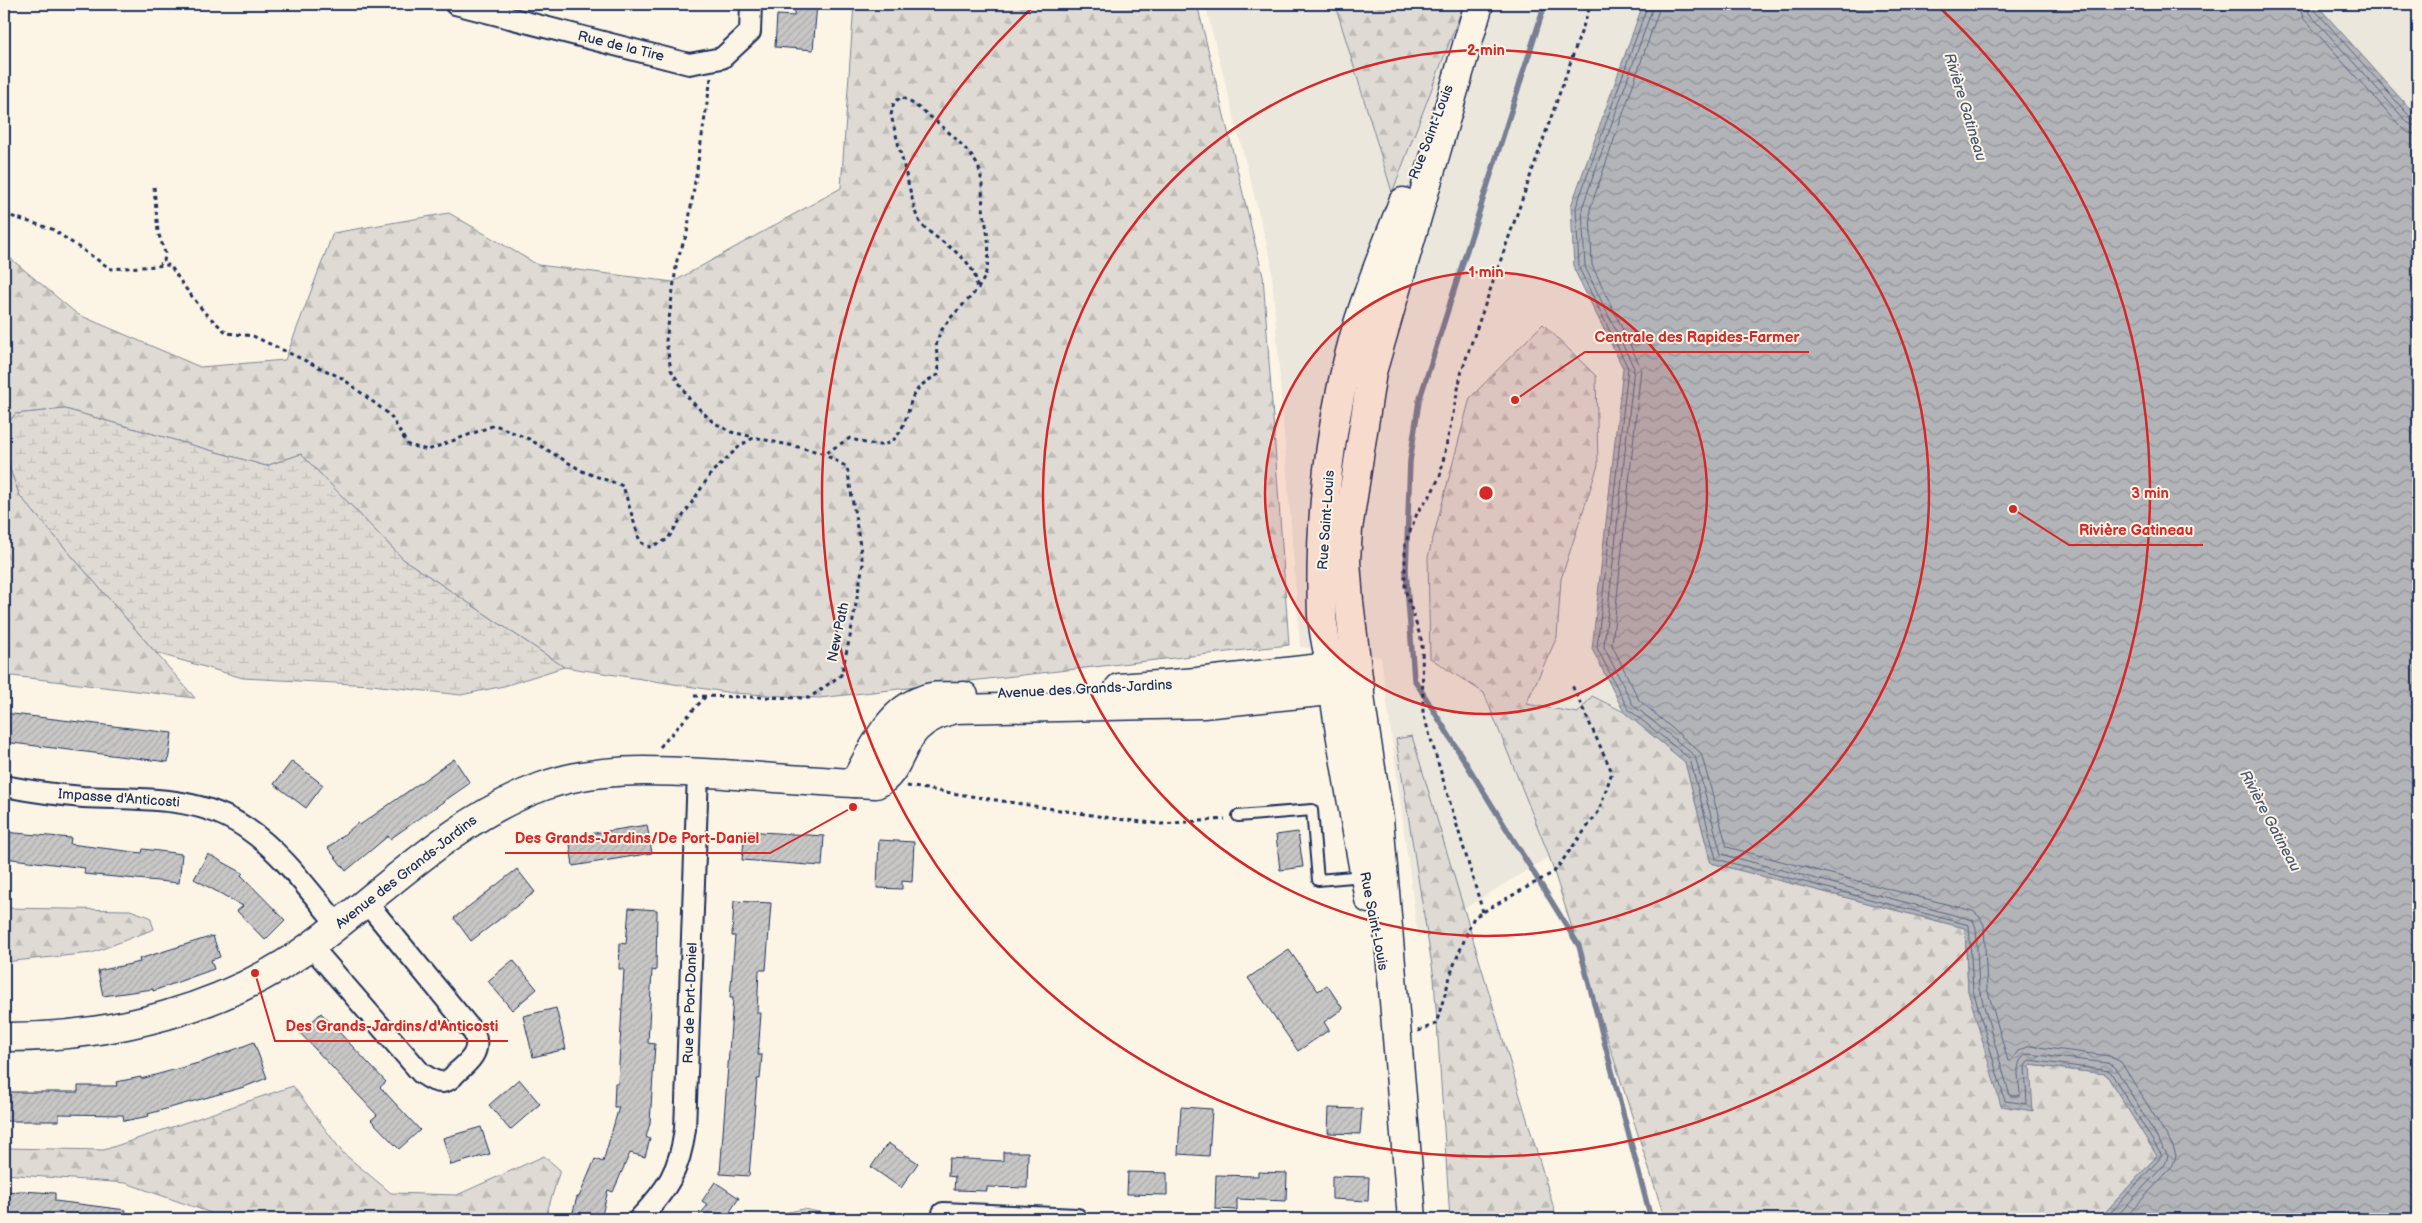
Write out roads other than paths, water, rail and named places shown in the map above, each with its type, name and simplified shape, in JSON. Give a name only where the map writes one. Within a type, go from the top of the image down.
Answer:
[{"type":"main road","name":"Rue Saint-Louis","points":[[1396,1040],[1365,876],[1345,678],[1348,529],[1368,389],[1387,314],[1477,11]]},
{"type":"main road","name":"Rue Saint-Louis","points":[[1345,678],[1379,819],[1412,1219]]},
{"type":"main road","name":"Avenue des Grands-Jardins","points":[[4,1037],[83,1032],[148,1020],[183,1011],[214,999],[264,974],[311,946],[484,812],[561,780],[605,773],[635,771],[854,783],[894,719],[908,706],[930,697],[1057,693],[1197,682],[1345,678]]},
{"type":"street","name":"Rue de la Tire","points":[[455,4],[689,64],[722,58],[750,32],[751,4]]},
{"type":"street","name":"Rue de Port-Daniel","points":[[639,1219],[665,1190],[675,1174],[683,1145],[698,773]]},
{"type":"street","name":"Impasse d'Anticosti","points":[[4,786],[83,797],[173,801],[212,810],[245,827],[278,854],[338,925]]},
{"type":"street","points":[[311,946],[422,1073],[436,1081],[444,1082],[450,1079],[474,1055],[477,1040],[474,1033],[366,902]]},
{"type":"street","points":[[943,1213],[1077,1219]]},
{"type":"lane","points":[[1238,816],[1312,810],[1318,880],[1365,876]]},
{"type":"water","name":"Rivière Gatineau","points":[[1643,4],[2316,4],[2418,118],[2418,1219],[2099,1219],[2157,1156],[2106,1074],[2030,1065],[2033,1111],[2001,1106],[1968,991],[1965,928],[1711,863],[1685,762],[1624,712],[1592,649],[1623,368],[1574,269],[1571,206]]},
{"type":"waterway","points":[[1545,4],[1419,401],[1410,461],[1406,571],[1414,679],[1579,946],[1651,1219]]},
{"type":"place","name":"Centrale des Rapides-Farmer","points":[[1515,400]]},
{"type":"place","name":"Rivière Gatineau","points":[[2013,509]]},
{"type":"place","name":"Des Grands-Jardins/De Port-Daniel","points":[[853,807]]},
{"type":"place","name":"Des Grands-Jardins/d'Anticosti","points":[[255,973]]}]
